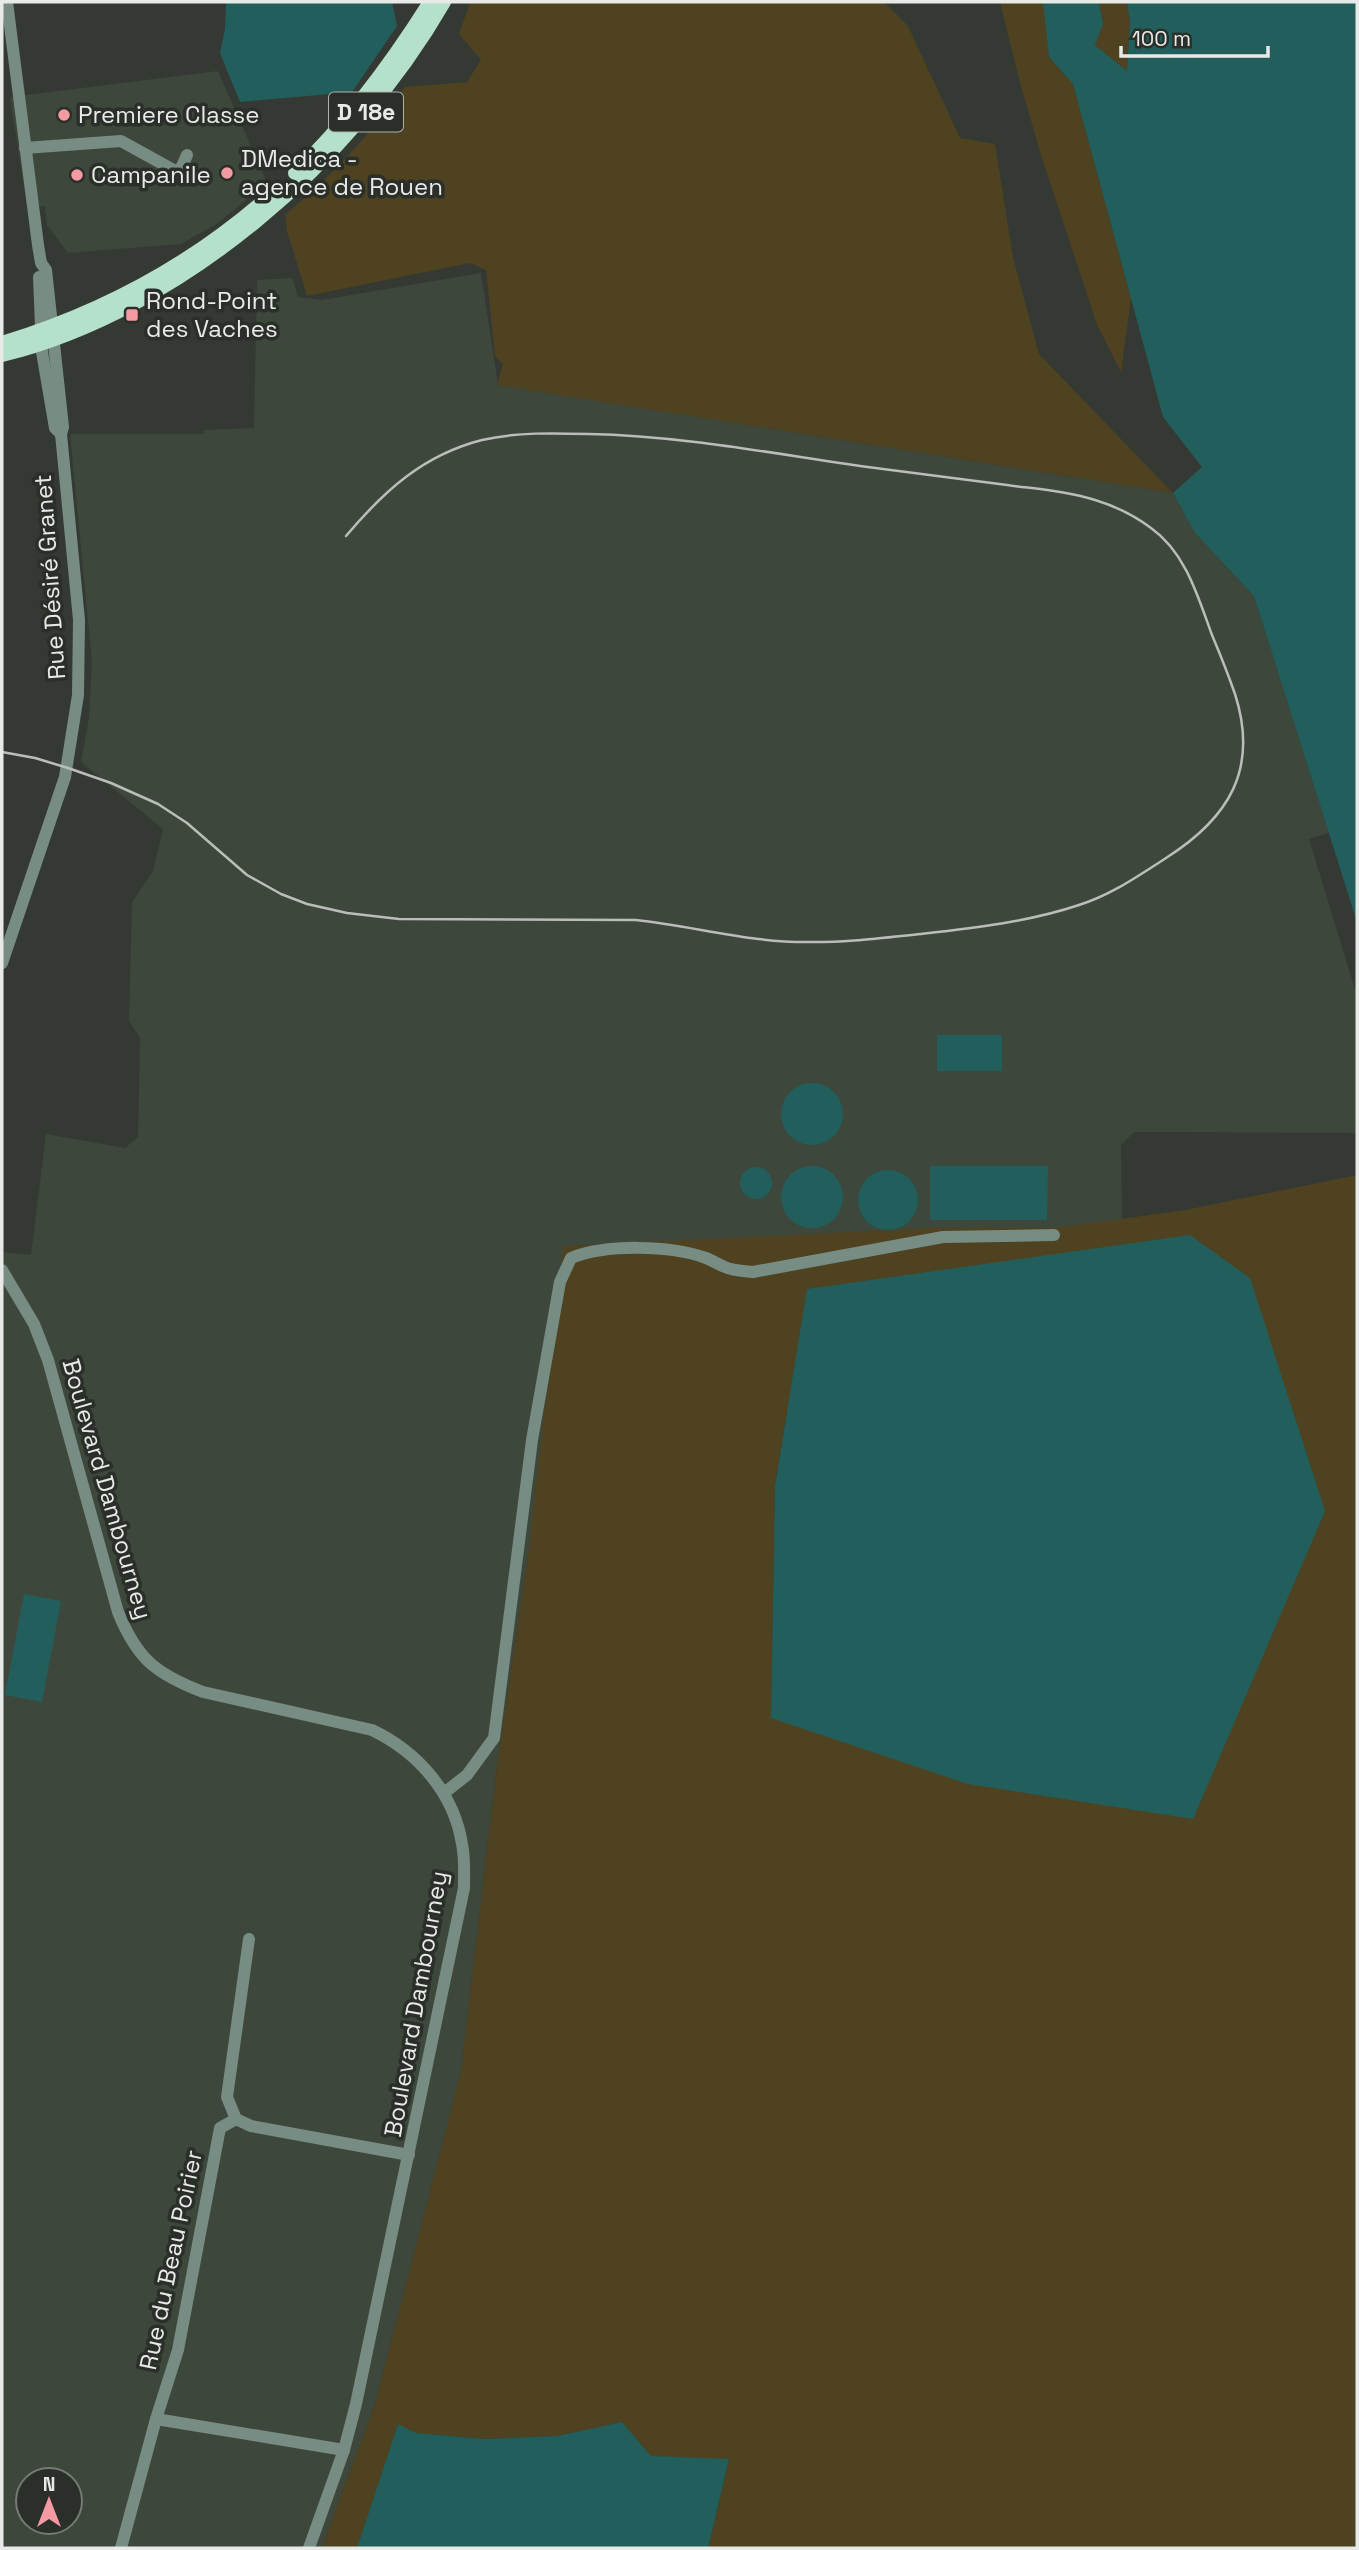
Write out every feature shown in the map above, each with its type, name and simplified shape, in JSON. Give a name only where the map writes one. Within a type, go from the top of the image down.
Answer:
[{"type":"main road","name":"D 18e","points":[[2,355],[47,335],[165,272],[205,247],[266,200],[354,111],[400,49],[430,2]]},
{"type":"main road","name":"D 18e","points":[[2,343],[80,330],[138,301],[197,265],[263,215],[337,147],[392,81],[444,2]]},
{"type":"street","name":"Rue Désiré Granet","points":[[3,961],[65,777],[78,695],[79,620],[61,434],[55,428],[47,335],[46,270],[41,263],[6,2]]},
{"type":"street","points":[[25,148],[121,141],[179,173],[187,155]]},
{"type":"street","points":[[444,1793],[467,1775],[495,1738],[532,1440],[560,1282],[571,1258],[587,1251],[681,1251],[707,1258],[729,1269],[752,1272],[943,1237],[1054,1235]]},
{"type":"street","name":"Boulevard Dambourney","points":[[2,1270],[34,1324],[48,1360],[118,1612],[128,1638],[157,1670],[203,1692],[372,1730],[390,1739],[408,1751],[444,1793],[456,1819],[463,1846],[464,1888],[356,2404],[344,2451],[309,2548]]},
{"type":"street","points":[[249,1939],[227,2097],[236,2119],[251,2126],[410,2155]]},
{"type":"street","name":"Rue du Beau Poirier","points":[[121,2548],[177,2350],[220,2128],[236,2119]]},
{"type":"street","points":[[156,2419],[344,2451]]},
{"type":"shaded area","points":[[470,2],[884,2],[908,26],[960,138],[995,144],[1013,257],[1039,354],[1173,493],[497,385],[503,364],[495,356],[486,270],[470,263],[307,296],[287,231],[285,215],[349,154],[405,87],[467,82],[481,60],[459,34]]},
{"type":"shaded area","points":[[1000,2],[1044,2],[1049,57],[1073,84],[1131,299],[1121,372],[1097,325],[1041,155]]},
{"type":"shaded area","points":[[1099,2],[1127,2],[1130,22],[1127,71],[1095,45],[1103,24]]},
{"type":"shaded area","points":[[218,71],[267,183],[218,223],[181,244],[68,253],[47,225],[45,206],[27,207],[10,97]]},
{"type":"shaded area","points":[[481,273],[498,385],[1173,493],[1195,533],[1254,596],[1329,833],[1309,839],[1357,996],[1357,1133],[1134,1132],[1121,1145],[1122,1223],[528,1557],[498,1758],[461,2072],[375,2404],[322,2548],[2,2548],[2,1252],[31,1255],[46,1134],[125,1148],[138,1137],[140,1038],[129,1021],[132,902],[153,871],[163,829],[81,762],[89,718],[92,663],[70,434],[203,434],[204,430],[254,428],[257,280],[292,278],[298,297],[322,300]]},
{"type":"shaded area","points":[[1357,1175],[1357,2548],[708,2548],[729,2460],[651,2456],[622,2422],[557,2436],[484,2439],[416,2433],[398,2424],[357,2548],[322,2548],[375,2404],[461,2071],[498,1758],[528,1557],[563,1246],[930,1228],[1055,1228],[1185,1210]],"holes":[[[807,1289],[771,1718],[775,1486]]]},
{"type":"water","points":[[226,2],[392,2],[397,26],[352,92],[240,102],[220,53],[225,29]]},
{"type":"water","points":[[1043,2],[1099,2],[1103,24],[1095,45],[1127,71],[1130,22],[1127,2],[1357,2],[1357,922],[1254,596],[1195,533],[1173,493],[1202,467],[1163,417],[1073,84],[1049,57]]},
{"type":"water","points":[[937,1035],[1002,1035],[1002,1071],[937,1071]]},
{"type":"water","points":[[806,1083],[818,1083],[834,1092],[841,1102],[841,1126],[834,1136],[818,1145],[806,1145],[795,1140],[786,1131],[781,1120],[781,1108],[786,1097],[795,1088]]},
{"type":"water","points":[[806,1166],[818,1166],[834,1175],[841,1185],[841,1209],[834,1219],[818,1228],[806,1228],[795,1223],[786,1214],[781,1203],[781,1191],[786,1180],[795,1171]]},
{"type":"water","points":[[930,1166],[1048,1166],[1047,1220],[930,1220]]},
{"type":"water","points":[[756,1167],[767,1172],[772,1183],[767,1194],[756,1199],[745,1194],[740,1183],[745,1172]]},
{"type":"water","points":[[882,1170],[894,1170],[913,1183],[918,1200],[916,1212],[905,1225],[894,1230],[882,1230],[863,1217],[858,1206],[858,1194],[871,1175]]},
{"type":"water","points":[[1190,1235],[1250,1278],[1325,1511],[1193,1819],[968,1784],[771,1718],[775,1486],[807,1289]]},
{"type":"water","points":[[24,1594],[61,1601],[42,1702],[5,1695]]},
{"type":"water","points":[[622,2422],[651,2456],[729,2459],[708,2548],[357,2548],[398,2424],[416,2433],[484,2439],[557,2436]]},
{"type":"railway","points":[[2,752],[68,768],[158,804],[187,823],[247,875],[281,894],[307,904],[347,913],[399,919],[636,920],[741,937],[805,942],[863,940],[981,927],[1040,916],[1091,901],[1145,872],[1188,843],[1222,808],[1233,789],[1240,768],[1242,721],[1235,694],[1196,591],[1182,563],[1163,538],[1132,515],[1084,497],[663,438],[562,433],[522,434],[482,440],[441,455],[423,465],[390,490],[346,536]]},
{"type":"place","name":"Premiere Classe","points":[[64,115]]},
{"type":"place","name":"DMedica - agence de Rouen","points":[[227,173]]},
{"type":"place","name":"Campanile","points":[[77,175]]},
{"type":"place","name":"Rond-Point des Vaches","points":[[132,315]]}]
